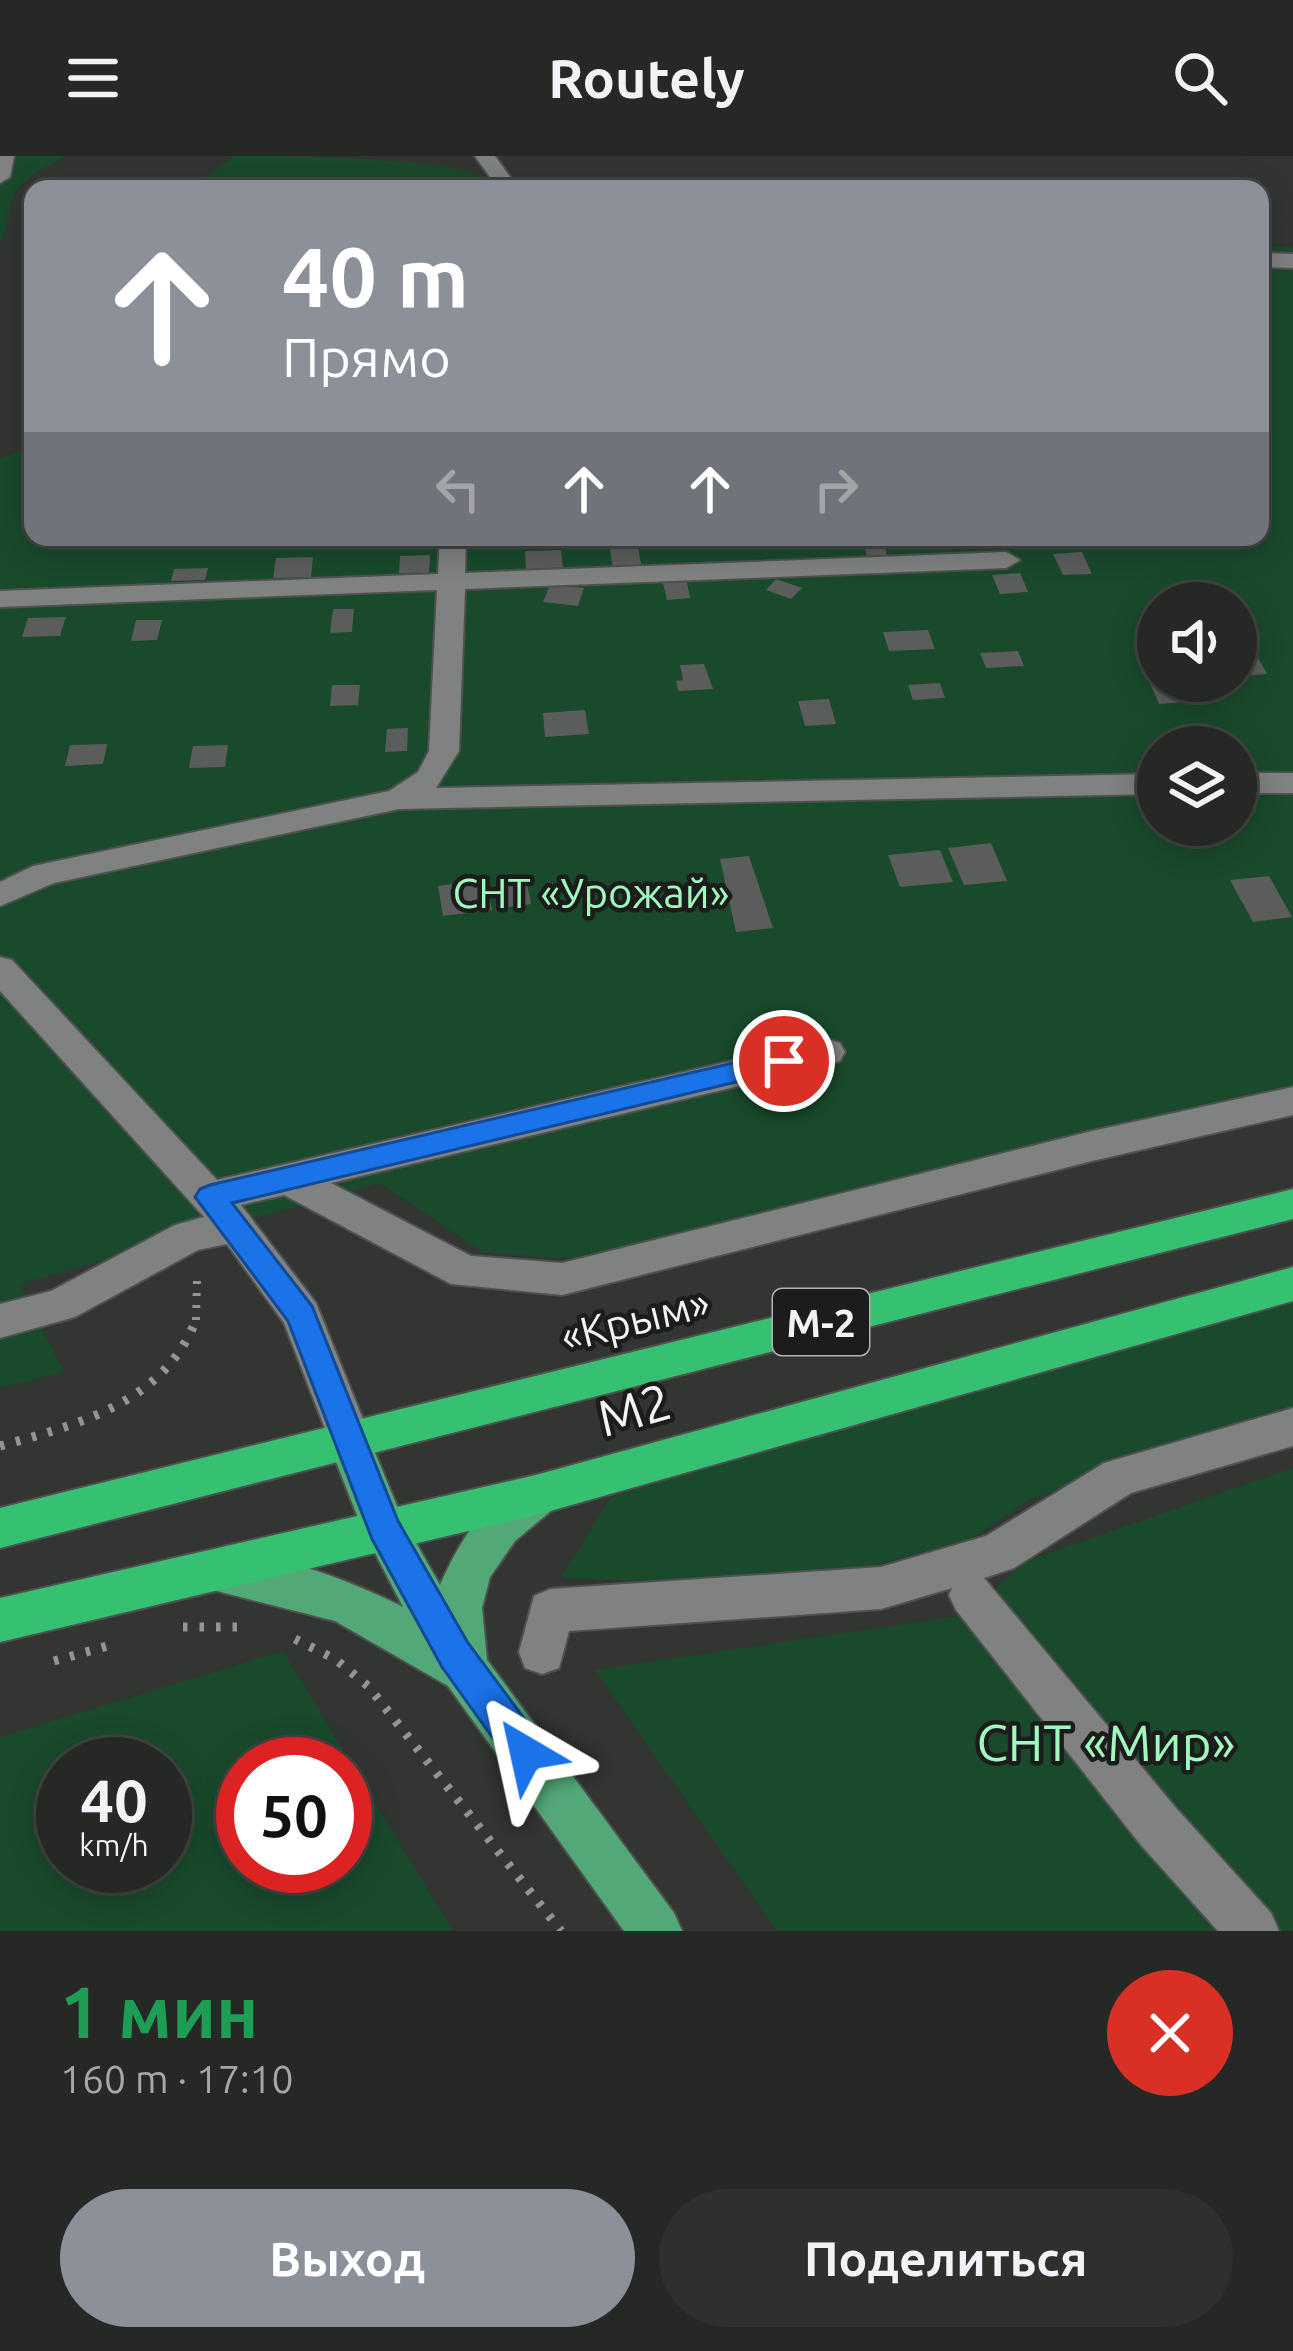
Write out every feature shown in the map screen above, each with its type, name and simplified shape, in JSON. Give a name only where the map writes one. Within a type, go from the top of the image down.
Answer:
[{"type":"highway","name":"«Крым»","points":[[0,1528],[1293,1204]]},
{"type":"highway","name":"М2","points":[[0,1620],[536,1496],[1293,1284]]},
{"type":"main road","points":[[349,1439],[384,1528],[474,1682],[656,1931]]},
{"type":"main road","points":[[474,1682],[460,1640],[459,1596],[475,1554],[502,1521],[536,1496]]},
{"type":"main road","points":[[214,1571],[300,1585],[352,1605],[419,1639],[474,1682]]},
{"type":"street","points":[[0,176],[4,156]]},
{"type":"street","points":[[398,799],[430,778],[444,751],[453,546]]},
{"type":"street","points":[[0,599],[1006,560]]},
{"type":"street","points":[[1257,783],[1293,783]]},
{"type":"street","points":[[0,895],[45,874],[398,799],[1137,784]]},
{"type":"street","points":[[0,969],[223,1211],[302,1315],[349,1439]]},
{"type":"street","points":[[0,1322],[61,1305],[287,1178],[827,1052]]},
{"type":"street","points":[[287,1178],[465,1272],[562,1279],[1092,1146],[1293,1101]]},
{"type":"street","points":[[542,1652],[550,1611],[881,1588],[998,1553],[1119,1477],[1293,1426]]},
{"type":"street","points":[[972,1594],[1158,1826],[1253,1931]]},
{"type":"path","points":[[0,1446],[106,1415],[165,1372],[196,1319],[199,1291],[189,1236]]},
{"type":"path","points":[[160,1630],[207,1624],[252,1628]]},
{"type":"path","points":[[274,1633],[334,1659],[368,1687],[561,1931]]},
{"type":"path","points":[[54,1661],[129,1640]]},
{"type":"green space","points":[[0,156],[66,156],[24,180],[14,194],[0,242]]},
{"type":"green space","points":[[234,156],[423,164],[494,180],[196,180]]},
{"type":"green space","name":"СНТ «Урожай»","points":[[1269,246],[1293,247],[1293,1094],[574,1259],[482,1252],[380,1183],[20,1284],[64,1372],[0,1388],[0,459],[24,449],[24,546],[1269,546]]},
{"type":"green space","points":[[1293,1283],[1293,1409],[1031,1499],[975,1537],[851,1572],[676,1582],[561,1578],[611,1497]]},
{"type":"green space","name":"СНТ «Мир»","points":[[1293,1468],[1293,1931],[777,1931],[595,1670],[966,1615],[1026,1561]]},
{"type":"green space","points":[[283,1651],[335,1737],[216,1737],[216,1893],[372,1893],[372,1798],[453,1931],[0,1931],[0,1737]]},
{"type":"building","points":[[865,546],[885,546],[887,557],[867,558]]},
{"type":"building","points":[[638,548],[642,568],[613,569],[610,549]]},
{"type":"building","points":[[561,550],[563,569],[526,571],[525,551]]},
{"type":"building","points":[[1082,552],[1092,574],[1063,575],[1053,554]]},
{"type":"building","points":[[430,555],[429,573],[399,573],[400,556]]},
{"type":"building","points":[[313,557],[311,577],[273,578],[276,558]]},
{"type":"building","points":[[208,568],[205,580],[171,581],[174,569]]},
{"type":"building","points":[[1020,573],[1028,592],[1000,594],[992,575]]},
{"type":"building","points":[[776,579],[802,588],[791,599],[766,590]]},
{"type":"building","points":[[687,582],[690,598],[667,600],[663,583]]},
{"type":"building","points":[[550,585],[584,588],[578,606],[543,602]]},
{"type":"building","points":[[333,609],[354,609],[352,632],[330,633]]},
{"type":"building","points":[[66,617],[60,636],[22,637],[28,618]]},
{"type":"building","points":[[136,620],[162,620],[157,640],[131,641]]},
{"type":"building","points":[[928,630],[935,649],[889,651],[883,632]]},
{"type":"building","points":[[1018,651],[1024,666],[986,668],[980,653]]},
{"type":"building","points":[[1257,656],[1267,674],[1257,675]]},
{"type":"building","points":[[704,664],[713,689],[678,691],[676,681],[683,680],[680,665]]},
{"type":"building","points":[[940,683],[945,698],[913,700],[908,685]]},
{"type":"building","points":[[332,685],[360,685],[358,705],[330,706]]},
{"type":"building","points":[[829,699],[836,724],[805,726],[798,701]]},
{"type":"building","points":[[585,710],[589,734],[545,737],[543,713]]},
{"type":"building","points":[[408,728],[407,751],[385,752],[387,729]]},
{"type":"building","points":[[107,744],[103,764],[65,766],[70,745]]},
{"type":"building","points":[[228,745],[225,767],[189,768],[193,746]]},
{"type":"building","points":[[991,843],[1007,881],[964,885],[948,848]]},
{"type":"building","points":[[940,850],[953,882],[900,887],[888,855]]},
{"type":"building","points":[[749,856],[773,928],[736,932],[720,859]]},
{"type":"building","points":[[1269,876],[1292,917],[1253,922],[1230,880]]},
{"type":"building","points":[[526,878],[531,904],[502,908],[497,882]]},
{"type":"building","points":[[486,880],[492,910],[443,916],[438,886]]},
{"type":"route","points":[[526,1753],[455,1655],[384,1528],[302,1315],[210,1197],[784,1061]]}]
